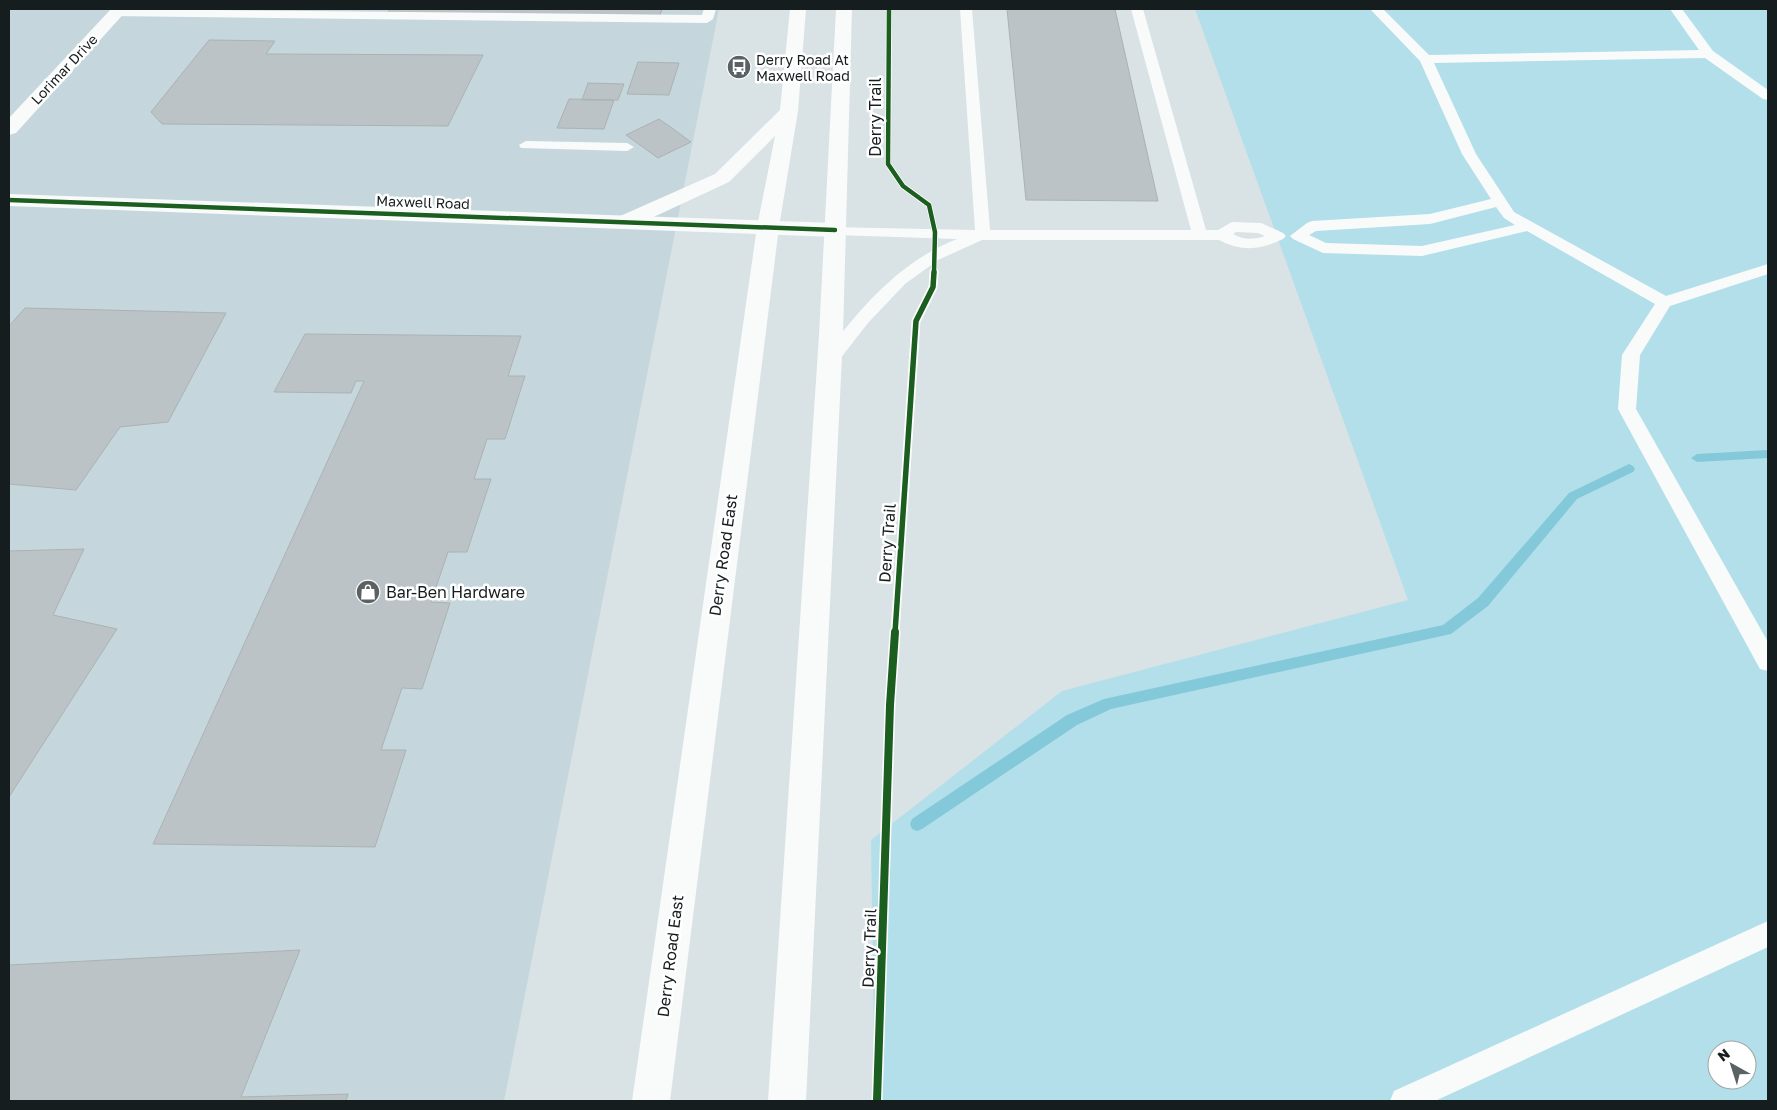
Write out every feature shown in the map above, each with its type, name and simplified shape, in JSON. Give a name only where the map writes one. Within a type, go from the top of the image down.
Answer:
[{"type":"main road","name":"Derry Road East","points":[[651,1101],[768,227],[789,111],[798,9]]},
{"type":"main road","points":[[787,1101],[830,360],[844,9]]},
{"type":"main road","name":"Lorimar Drive","points":[[9,129],[118,11]]},
{"type":"main road","points":[[626,222],[722,178],[789,111]]},
{"type":"main road","name":"Maxwell Road","points":[[9,200],[835,230]]},
{"type":"lane","points":[[118,11],[707,19],[710,9]]},
{"type":"lane","points":[[966,9],[983,235]]},
{"type":"lane","points":[[1137,9],[1200,235]]},
{"type":"lane","points":[[1376,9],[1426,59],[1469,154],[1509,215],[1664,302]]},
{"type":"lane","points":[[1676,9],[1708,54],[1768,96]]},
{"type":"lane","points":[[1426,59],[1708,54]]},
{"type":"lane","points":[[526,145],[627,147]]},
{"type":"lane","points":[[1298,236],[1312,226],[1430,219],[1500,201]]},
{"type":"lane","points":[[835,230],[983,235],[1222,235],[1239,244],[1260,244],[1278,236],[1298,236],[1323,248],[1422,251],[1528,226]]},
{"type":"lane","points":[[830,360],[860,320],[926,260],[952,246],[983,235]]},
{"type":"lane","points":[[1768,268],[1664,302],[1632,354],[1627,409],[1768,662]]},
{"type":"lane","points":[[1404,1101],[1768,934]]},
{"type":"shaded area","points":[[9,9],[719,9],[504,1101],[9,1101]]},
{"type":"shaded area","points":[[1195,9],[1768,9],[1768,1101],[875,1101],[871,840],[1062,691],[1408,600]]},
{"type":"building","points":[[390,9],[662,9],[660,15],[387,14]]},
{"type":"building","points":[[1007,9],[1115,9],[1158,201],[1026,200]]},
{"type":"building","points":[[209,40],[275,41],[266,54],[483,55],[448,126],[162,124],[151,112]]},
{"type":"building","points":[[638,62],[679,63],[669,95],[627,94]]},
{"type":"building","points":[[588,83],[624,84],[618,100],[582,100]]},
{"type":"building","points":[[569,99],[614,100],[604,129],[557,128]]},
{"type":"building","points":[[659,119],[691,142],[658,158],[626,135]]},
{"type":"building","points":[[25,308],[226,313],[168,422],[120,427],[76,490],[9,484],[9,326]]},
{"type":"building","points":[[305,334],[521,336],[508,376],[525,376],[505,439],[487,439],[474,479],[491,479],[467,552],[448,552],[431,602],[450,603],[422,689],[402,688],[381,750],[406,750],[375,847],[153,844],[364,381],[356,381],[351,393],[274,392]]},
{"type":"building","points":[[84,549],[53,615],[117,629],[9,797],[9,551]]},
{"type":"building","points":[[300,950],[241,1097],[348,1094],[346,1101],[9,1101],[9,965]]},
{"type":"waterway","points":[[1697,458],[1768,454]]},
{"type":"waterway","points":[[917,824],[1072,720],[1109,703],[1446,630],[1483,602],[1573,496],[1629,469]]},
{"type":"cycle path","name":"Derry Trail","points":[[877,1101],[890,705],[916,321],[933,287],[935,232],[929,205],[903,186],[888,164],[889,9]]},
{"type":"cycle path","points":[[9,200],[835,230]]},
{"type":"place","name":"Derry Road At Maxwell Road","points":[[739,67]]},
{"type":"place","name":"Bar-Ben Hardware","points":[[368,592]]}]
